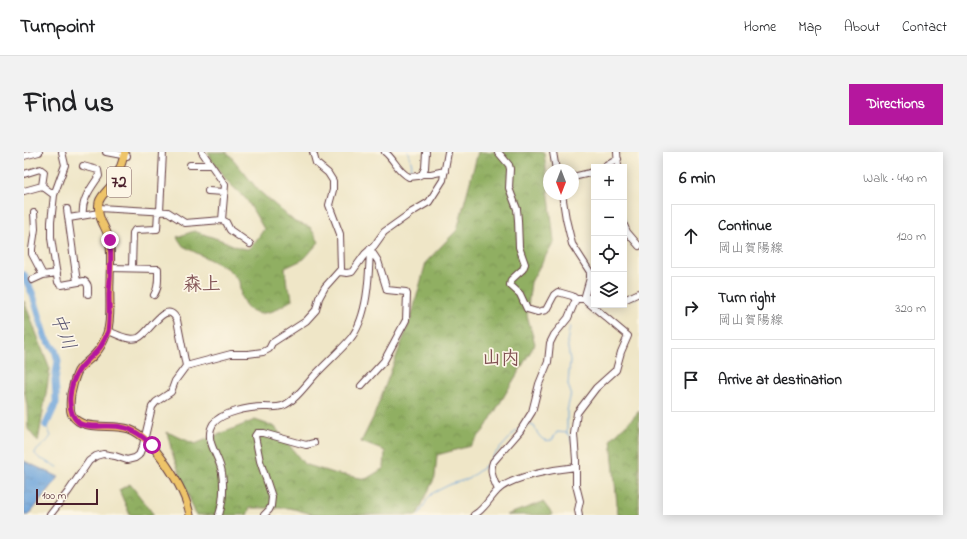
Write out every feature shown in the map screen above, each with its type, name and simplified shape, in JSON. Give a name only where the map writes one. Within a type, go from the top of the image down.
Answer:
[{"type":"main road","name":"72","points":[[124,154],[118,174],[113,184],[99,202],[100,218],[110,240],[108,330],[101,347],[79,370],[74,379],[70,403],[72,415],[81,424],[87,426],[120,426],[130,429],[144,439],[159,454],[183,494],[190,515]]},
{"type":"street","points":[[24,156],[39,152]]},
{"type":"street","points":[[62,152],[65,165],[54,194],[51,222],[51,238],[56,273],[58,282],[62,285],[84,281],[87,283],[88,294]]},
{"type":"street","points":[[106,152],[124,154]]},
{"type":"street","points":[[132,268],[133,233],[135,230],[157,229],[163,152]]},
{"type":"street","points":[[202,152],[225,185],[222,220]]},
{"type":"street","points":[[50,515],[68,492],[89,460],[104,454],[127,460],[139,455],[152,406],[171,392],[175,381],[186,366],[231,354],[263,352],[269,349],[272,343],[306,321],[316,310],[319,298],[325,287],[340,272],[341,264],[340,234],[329,205],[333,190],[333,181],[328,173],[316,163],[313,152]]},
{"type":"street","points":[[385,152],[405,175],[413,177],[422,174],[445,171]]},
{"type":"street","points":[[422,174],[425,168],[426,152]]},
{"type":"street","points":[[340,272],[352,272],[384,232],[429,202],[439,188],[445,171],[448,152]]},
{"type":"street","points":[[498,152],[509,165],[510,169],[509,188],[518,220],[519,247],[525,264],[523,269],[511,280],[510,285],[520,294],[525,307],[529,311],[537,312],[546,310],[554,295],[558,292],[572,296],[576,299],[591,298]]},
{"type":"street","points":[[553,152],[555,164]]},
{"type":"street","points":[[617,152],[618,164]]},
{"type":"street","points":[[609,164],[618,159]]},
{"type":"street","points":[[190,165],[211,165]]},
{"type":"street","points":[[83,166],[98,170],[99,176],[86,195],[82,208],[83,215]]},
{"type":"street","points":[[24,174],[40,169],[44,172],[42,186]]},
{"type":"street","points":[[579,175],[591,173]]},
{"type":"street","points":[[24,191],[42,186],[54,194]]},
{"type":"street","points":[[208,191],[224,192]]},
{"type":"street","points":[[563,200],[572,244],[590,272],[590,278],[584,299]]},
{"type":"street","points":[[69,218],[99,209],[168,212],[185,223],[222,220],[226,222],[230,230],[250,244]]},
{"type":"street","points":[[68,210],[77,282]]},
{"type":"street","points":[[34,213],[35,229],[32,254],[43,275]]},
{"type":"street","points":[[627,232],[639,246]]},
{"type":"street","points":[[361,386],[384,361],[406,320],[407,315],[406,292],[387,290],[378,261],[370,249]]},
{"type":"street","points":[[219,515],[222,503],[222,474],[218,457],[210,440],[213,424],[221,417],[236,411],[249,408],[284,406],[304,388],[352,337],[364,306],[370,249]]},
{"type":"street","points":[[110,268],[158,269],[158,286],[154,295]]},
{"type":"street","points":[[32,280],[43,275],[56,273]]},
{"type":"street","points":[[627,298],[639,292]]},
{"type":"street","points":[[498,490],[491,474],[493,462],[520,431],[532,412],[539,384],[546,371],[550,343],[568,318],[576,299]]},
{"type":"street","points":[[579,515],[579,493],[573,467],[576,460],[574,430],[577,413],[596,388],[616,370],[619,364],[621,352],[628,336],[584,299]]},
{"type":"street","points":[[108,330],[125,338],[137,338],[142,336],[154,322],[165,313],[171,312],[177,320],[186,366]]},
{"type":"street","points":[[264,515],[269,510],[272,502],[270,488],[260,461],[256,440],[257,433],[293,440],[306,445],[314,443]]},
{"type":"street","points":[[474,515],[479,512],[498,490],[514,480],[573,467]]},
{"type":"green space","points":[[208,152],[226,152],[229,154],[259,191],[295,222],[310,227],[319,242],[304,259],[285,268],[287,286],[291,292],[292,300],[273,311],[260,314],[247,308],[241,297],[239,281],[228,269],[183,246],[177,237],[194,231],[240,248],[248,249],[264,229],[247,200],[228,182],[210,158]]},
{"type":"green space","points":[[478,152],[544,152],[545,164],[543,164],[543,200],[549,200],[554,241],[531,282],[527,315],[535,344],[484,430],[470,446],[437,455],[435,477],[417,515],[315,515],[290,508],[250,508],[247,515],[196,515],[173,456],[167,432],[195,444],[255,420],[275,427],[304,464],[333,473],[366,479],[384,468],[385,451],[361,442],[373,418],[411,318],[426,262],[457,230]]},
{"type":"green space","points":[[24,301],[50,369],[38,442],[28,429],[27,406],[24,388]]},
{"type":"green space","points":[[639,411],[639,515],[618,515],[611,439]]},
{"type":"green space","points":[[130,484],[154,515],[130,515],[119,490]]},
{"type":"green space","points":[[543,502],[553,515],[506,515]]},
{"type":"water","points":[[24,461],[59,477],[29,515],[24,515]]},
{"type":"waterway","points":[[408,152],[412,165],[408,173]]},
{"type":"waterway","name":"中川","points":[[24,275],[33,295],[46,338],[55,350],[58,361],[55,380],[56,403],[46,425]]},
{"type":"waterway","points":[[634,299],[639,296]]},
{"type":"waterway","points":[[570,326],[567,342],[570,360],[568,385],[571,393],[567,411],[567,433],[570,435],[572,444]]},
{"type":"waterway","points":[[526,427],[530,425],[534,426],[540,437],[548,441],[552,440],[557,432],[567,433]]},
{"type":"waterway","points":[[48,429],[51,436],[46,443],[35,452],[35,454],[39,458],[58,467]]},
{"type":"waterway","points":[[419,515],[428,498],[433,493],[451,484],[468,479],[489,463],[492,457],[518,429]]},
{"type":"district","name":"森上","points":[[202,285]]},
{"type":"district","name":"山内","points":[[501,359]]},
{"type":"route","points":[[110,240],[108,330],[101,347],[79,370],[74,379],[70,408],[72,415],[81,424],[87,426],[120,426],[130,429],[152,445]]}]
